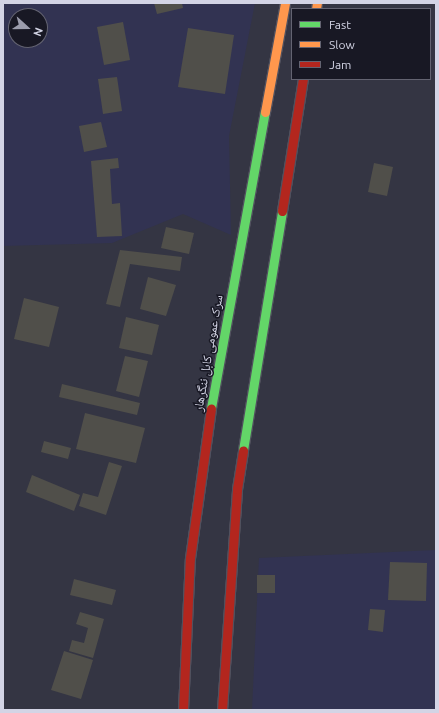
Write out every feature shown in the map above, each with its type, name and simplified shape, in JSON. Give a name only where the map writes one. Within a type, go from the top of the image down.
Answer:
[{"type":"highway","name":"سرک عمومی کابل ننگرهار","points":[[182,710],[190,558],[203,452],[285,3]]},
{"type":"highway","points":[[222,710],[237,489],[303,80]]},
{"type":"shaded area","points":[[3,3],[255,3],[229,136],[231,235],[183,214],[112,243],[3,246]]},
{"type":"shaded area","points":[[436,550],[436,710],[252,710],[259,558]]},
{"type":"building","points":[[154,3],[182,3],[183,8],[157,14]]},
{"type":"building","points":[[123,22],[130,60],[104,65],[97,27]]},
{"type":"building","points":[[188,28],[234,35],[225,94],[178,87]]},
{"type":"building","points":[[117,77],[122,111],[103,114],[98,79]]},
{"type":"building","points":[[101,122],[107,147],[84,152],[79,126]]},
{"type":"building","points":[[118,158],[119,168],[110,169],[112,204],[120,203],[122,236],[97,237],[91,161]]},
{"type":"building","points":[[374,163],[393,167],[387,196],[368,192]]},
{"type":"building","points":[[166,227],[194,233],[189,254],[161,248]]},
{"type":"building","points":[[120,250],[182,257],[180,271],[130,264],[120,307],[106,304]]},
{"type":"building","points":[[148,277],[176,285],[166,316],[140,309]]},
{"type":"building","points":[[24,298],[59,307],[49,347],[14,339]]},
{"type":"building","points":[[126,317],[159,325],[152,355],[119,348]]},
{"type":"building","points":[[125,356],[148,361],[139,397],[116,391]]},
{"type":"building","points":[[62,384],[140,403],[137,415],[59,397]]},
{"type":"building","points":[[85,413],[145,428],[136,463],[76,449]]},
{"type":"building","points":[[44,441],[71,448],[68,459],[41,452]]},
{"type":"building","points":[[109,462],[122,466],[106,515],[79,506],[83,493],[98,497]]},
{"type":"building","points":[[32,475],[80,495],[74,511],[26,492]]},
{"type":"building","points":[[390,562],[427,563],[426,601],[388,600]]},
{"type":"building","points":[[257,575],[275,575],[275,593],[257,593]]},
{"type":"building","points":[[74,579],[116,590],[112,605],[70,595]]},
{"type":"building","points":[[370,609],[385,610],[383,632],[368,630]]},
{"type":"building","points":[[80,612],[104,619],[93,658],[69,651],[72,640],[84,643],[88,628],[76,624]]},
{"type":"building","points":[[64,651],[93,660],[81,699],[51,690]]},
{"type":"traffic: fast","points":[[211,408],[265,112]]},
{"type":"traffic: fast","points":[[243,450],[282,211]]},
{"type":"traffic: slow","points":[[265,112],[285,3]]},
{"type":"traffic: slow","points":[[316,8],[317,3]]},
{"type":"traffic: jam","points":[[282,211],[303,80]]},
{"type":"traffic: jam","points":[[183,710],[190,558],[211,408]]},
{"type":"traffic: jam","points":[[222,710],[237,489],[243,450]]}]
